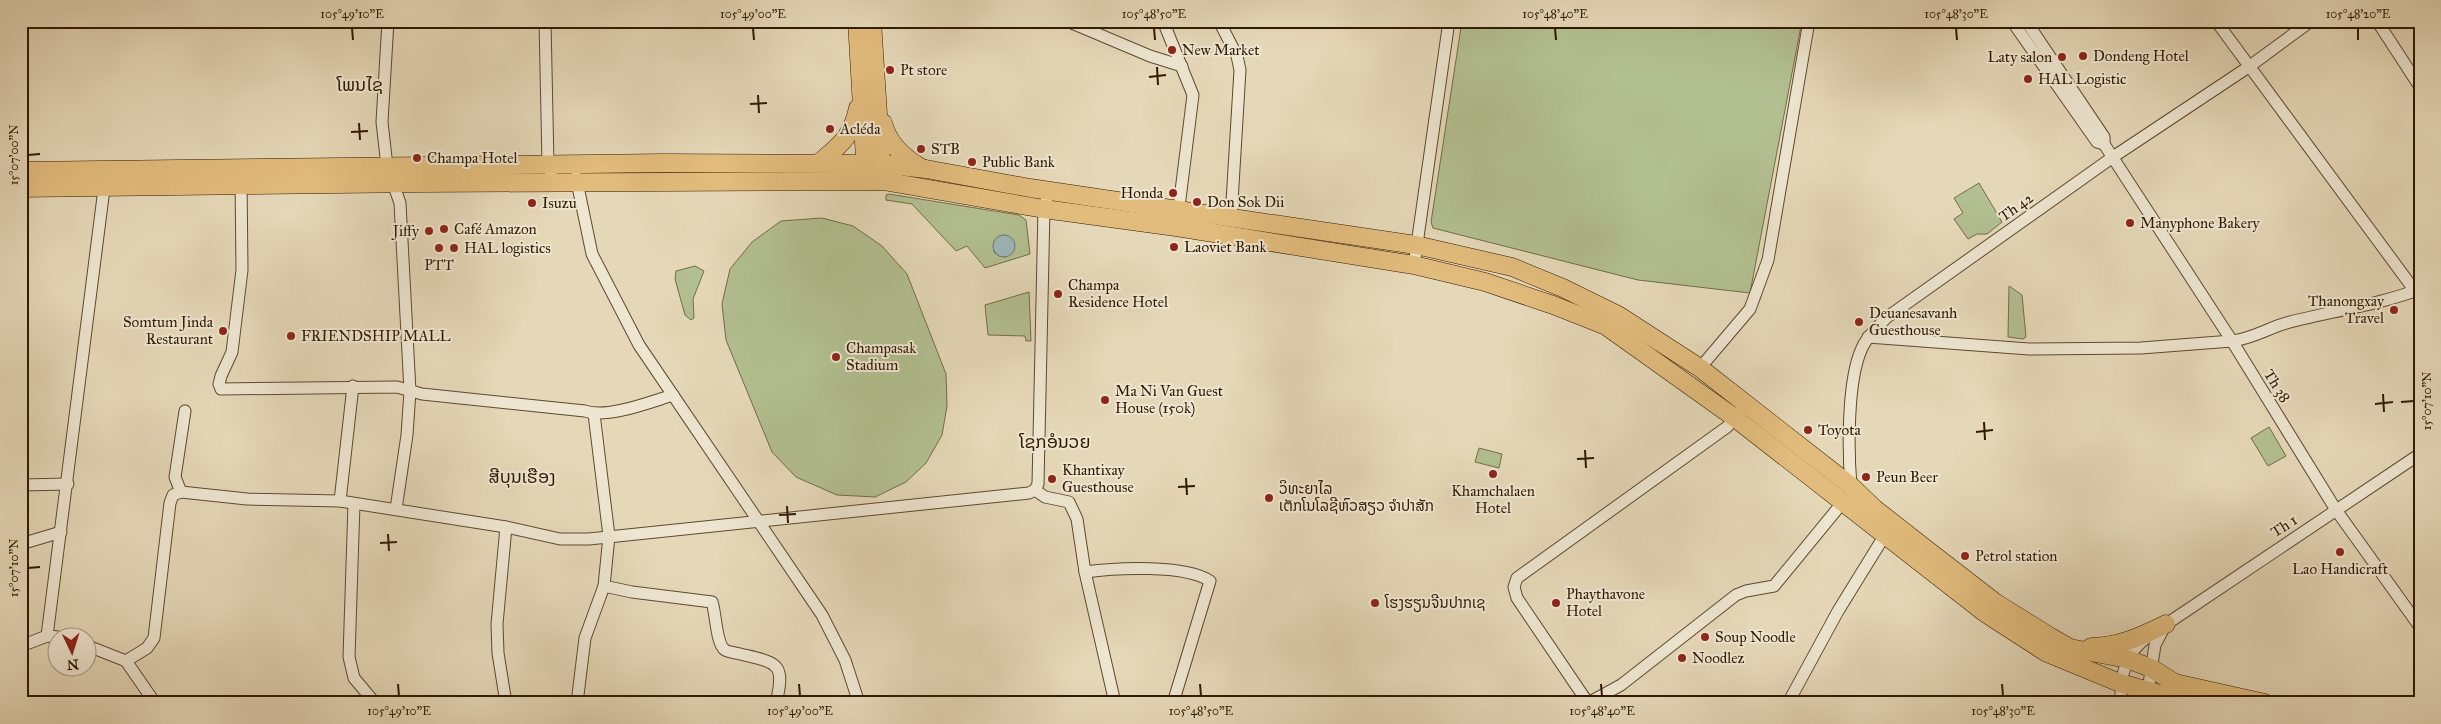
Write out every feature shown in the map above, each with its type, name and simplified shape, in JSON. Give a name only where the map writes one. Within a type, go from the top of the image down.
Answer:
[{"type":"highway","points":[[857,21],[869,96],[874,172]]},
{"type":"highway","points":[[819,163],[845,142],[869,96],[872,21]]},
{"type":"highway","points":[[869,96],[886,134],[905,158],[922,168]]},
{"type":"highway","points":[[241,178],[387,166],[819,163],[874,172],[1044,210],[1177,219],[1231,218],[1416,245],[1512,267],[1618,315],[1700,368],[1747,404],[1847,494]]},
{"type":"highway","points":[[21,171],[105,178],[241,178],[394,184],[554,184],[874,172],[922,168],[1049,190],[1177,219],[1414,265],[1485,282],[1554,305],[1606,326],[1735,418],[1847,494],[1875,509],[1889,529],[1985,613],[2047,653],[2120,683],[2147,697],[2192,703]]},
{"type":"highway","points":[[21,188],[105,178]]},
{"type":"highway","points":[[1889,529],[1996,603],[2070,648],[2127,659],[2151,668],[2176,683],[2265,703]]},
{"type":"highway","points":[[2070,648],[2120,644],[2144,636],[2166,624]]},
{"type":"street","points":[[388,21],[382,122],[387,166],[400,203],[410,391],[407,435],[396,509]]},
{"type":"street","points":[[545,21],[548,164],[554,184]]},
{"type":"street","points":[[1067,21],[1150,56],[1182,66]]},
{"type":"street","points":[[1163,21],[1193,95],[1193,108],[1177,219]]},
{"type":"street","points":[[1219,21],[1237,56],[1240,70],[1231,218]]},
{"type":"street","points":[[1414,265],[1449,21]]},
{"type":"street","points":[[1700,368],[1750,309],[1768,260],[1809,21]]},
{"type":"street","points":[[2012,21],[2096,142],[2104,144],[2104,137],[2026,21]]},
{"type":"street","points":[[1868,337],[2038,349],[2141,348],[2232,341],[2243,340],[2290,322],[2332,313],[2417,290],[2347,201],[2216,21]]},
{"type":"street","name":"Th 42","points":[[1847,494],[1852,399],[1857,360],[1868,337],[1886,318],[2113,157],[2250,66],[2311,21]]},
{"type":"street","points":[[2377,21],[2420,87]]},
{"type":"street","name":"Th 38","points":[[2104,144],[2232,341],[2336,510],[2420,627]]},
{"type":"street","points":[[576,164],[576,183],[592,254],[639,345],[761,522],[822,615],[844,660],[859,703]]},
{"type":"street","points":[[53,626],[61,532],[105,178]]},
{"type":"street","points":[[241,178],[242,270],[232,352],[221,376],[219,384],[221,389],[397,387],[410,391],[585,411],[594,414],[638,406],[673,395]]},
{"type":"street","points":[[126,661],[147,648],[154,638],[170,503],[173,495],[181,492],[247,499],[340,501],[506,527],[560,539],[589,540],[610,536],[1029,493],[1036,490],[1038,484],[1044,210],[1049,190]]},
{"type":"street","points":[[340,501],[353,386]]},
{"type":"street","points":[[1747,404],[1727,427],[1517,578],[1514,583],[1517,598],[1588,703],[1621,685],[1736,595],[1746,590],[1774,586],[1847,494]]},
{"type":"street","points":[[181,492],[175,478],[184,411]]},
{"type":"street","points":[[578,703],[585,638],[604,586],[610,536],[594,414]]},
{"type":"street","name":"Th 1","points":[[2127,659],[2142,641],[2166,624],[2420,454]]},
{"type":"street","points":[[21,485],[68,484]]},
{"type":"street","points":[[1036,490],[1045,497],[1064,500],[1071,505],[1076,519],[1085,572],[1115,703]]},
{"type":"street","points":[[354,504],[349,657],[354,678],[375,703]]},
{"type":"street","points":[[506,527],[496,624],[498,653],[506,703]]},
{"type":"street","points":[[1788,703],[1838,611],[1889,529]]},
{"type":"street","points":[[21,544],[61,532]]},
{"type":"street","points":[[1085,572],[1117,568],[1169,570],[1210,581],[1173,703]]},
{"type":"street","points":[[604,586],[632,592],[712,602],[719,642],[725,650],[771,662],[779,670],[781,681],[776,703]]},
{"type":"street","name":"Th 1","points":[[2147,697],[2155,646],[2166,624]]},
{"type":"street","points":[[21,646],[48,638]]},
{"type":"street","points":[[98,650],[126,661],[154,703]]},
{"type":"street","points":[[2121,703],[2120,683],[2127,659]]},
{"type":"green space","points":[[1462,21],[1794,21],[1801,26],[1750,293],[1638,280],[1433,228],[1431,222]]},
{"type":"green space","points":[[1979,183],[2002,222],[1987,234],[1977,234],[1968,239],[1954,219],[1963,213],[1954,198]]},
{"type":"green space","points":[[886,195],[1019,215],[1026,220],[1030,254],[985,268],[967,246],[956,251],[912,204],[886,200]],"holes":[[[1002,235],[1010,237],[1006,257],[999,256],[994,252],[994,241]]]},
{"type":"green space","name":"Champasak Stadium","points":[[822,218],[853,226],[882,246],[907,274],[946,374],[947,406],[942,435],[926,463],[906,482],[875,497],[837,495],[796,477],[772,452],[726,340],[722,304],[730,269],[752,242],[781,221]]},
{"type":"green space","points":[[695,266],[704,271],[693,299],[694,318],[691,320],[685,315],[675,279],[676,271]]},
{"type":"green space","points":[[2009,286],[2022,295],[2026,337],[2023,339],[2008,337]]},
{"type":"green space","points":[[1029,292],[1031,341],[1026,341],[1025,336],[988,335],[985,305]]},
{"type":"green space","points":[[2269,427],[2286,456],[2268,466],[2251,438]]},
{"type":"green space","points":[[1479,448],[1502,454],[1499,468],[1475,462]]},
{"type":"water","points":[[1004,235],[1012,238],[1015,246],[1012,254],[1004,257],[996,254],[993,246],[996,238]]},
{"type":"place","name":"New Market","points":[[1172,50]]},
{"type":"place","name":"Dondeng Hotel","points":[[2083,56]]},
{"type":"place","name":"Laty salon","points":[[2062,57]]},
{"type":"place","name":"Pt store","points":[[890,70]]},
{"type":"place","name":"HAL Logistic","points":[[2028,79]]},
{"type":"place","name":"Acléda","points":[[830,129]]},
{"type":"place","name":"STB","points":[[921,149]]},
{"type":"place","name":"Champa Hotel","points":[[417,158]]},
{"type":"place","name":"Public Bank","points":[[972,162]]},
{"type":"place","name":"Honda","points":[[1173,193]]},
{"type":"place","name":"Don Sok Dii","points":[[1197,202]]},
{"type":"place","name":"Isuzu","points":[[532,203]]},
{"type":"place","name":"Manyphone Bakery","points":[[2130,223]]},
{"type":"place","name":"Café Amazon","points":[[444,229]]},
{"type":"place","name":"Jiffy","points":[[429,231]]},
{"type":"place","name":"Laoviet Bank","points":[[1174,247]]},
{"type":"place","name":"PTT","points":[[439,248]]},
{"type":"place","name":"HAL logistics","points":[[454,248]]},
{"type":"place","name":"Champa Residence Hotel","points":[[1058,294]]},
{"type":"place","name":"Thanongxay Travel","points":[[2394,310]]},
{"type":"place","name":"Deuanesavanh Guesthouse","points":[[1859,322]]},
{"type":"place","name":"Somtum Jinda Restaurant","points":[[223,331]]},
{"type":"place","name":"FRIENDSHIP MALL","points":[[291,336]]},
{"type":"place","name":"Champasak Stadium","points":[[836,357]]},
{"type":"place","name":"Ma Ni Van Guest House (150k)","points":[[1105,400]]},
{"type":"place","name":"Toyota","points":[[1808,430]]},
{"type":"place","name":"Khamchalaen Hotel","points":[[1493,474]]},
{"type":"place","name":"Peun Beer","points":[[1866,477]]},
{"type":"place","name":"Khantixay Guesthouse","points":[[1052,479]]},
{"type":"place","name":"ວິທະຍາໄລ ເຕັກໂນໂລຊີຫົວສຽວ ຈຳປາສັກ","points":[[1269,498]]},
{"type":"place","name":"Lao Handicraft","points":[[2340,552]]},
{"type":"place","name":"Petrol station","points":[[1965,556]]},
{"type":"place","name":"ໂຮງຮຽນຈີນປາກເຊ","points":[[1375,603]]},
{"type":"place","name":"Phaythavone Hotel","points":[[1556,603]]},
{"type":"place","name":"Soup Noodle","points":[[1705,637]]},
{"type":"place","name":"Noodlez","points":[[1682,658]]},
{"type":"district","name":"ໂພນໄຊ","points":[[360,85]]},
{"type":"district","name":"ໂຊກອໍນວຍ","points":[[1055,442]]},
{"type":"district","name":"ສີບຸນເຮືອງ","points":[[522,477]]}]
